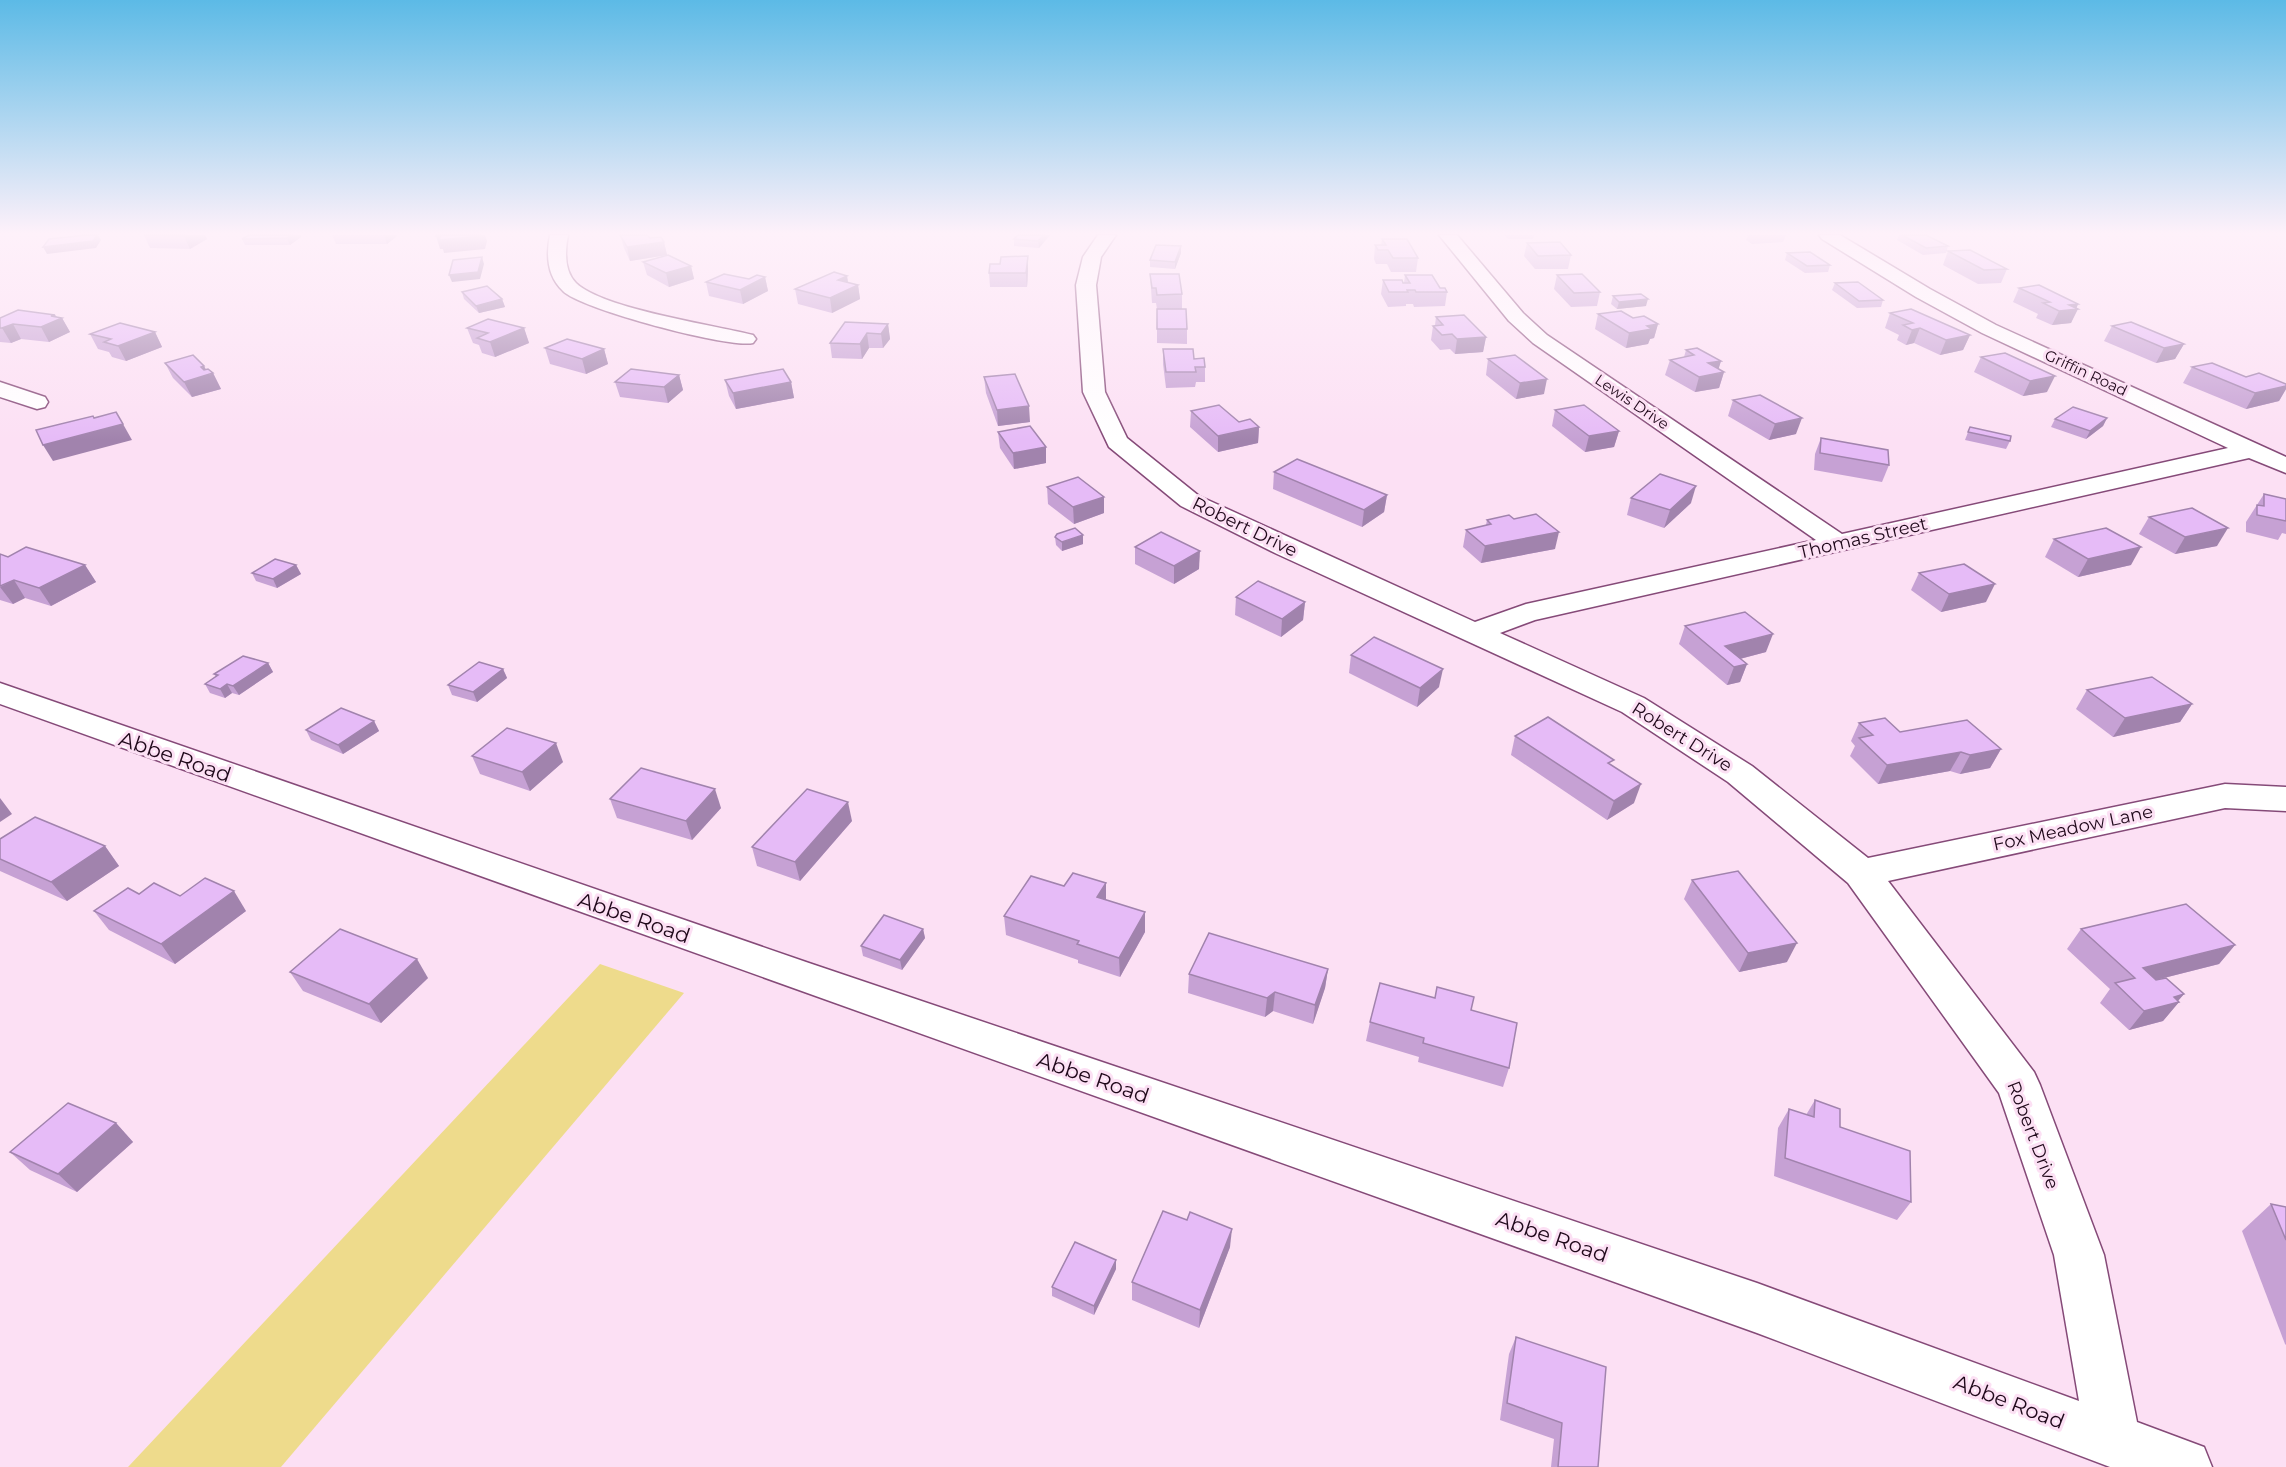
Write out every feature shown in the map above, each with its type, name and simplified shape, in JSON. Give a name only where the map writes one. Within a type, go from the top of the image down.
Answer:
[{"type":"street","points":[[603,303],[642,315],[746,339]]},
{"type":"street","name":"Robert Drive","points":[[1087,303],[1094,392],[1117,442],[1190,501],[1287,548],[1633,705],[1740,774],[1861,873],[2018,1084],[2079,1256],[2113,1441]]},
{"type":"street","name":"Lewis Drive","points":[[1504,303],[1515,317],[1540,339],[1838,543]]},
{"type":"street","name":"Griffin Road","points":[[1942,303],[1989,329],[2286,466]]},
{"type":"street","points":[[0,389],[37,402]]},
{"type":"street","name":"Thomas Street","points":[[1476,632],[1526,613],[2252,450]]},
{"type":"street","name":"Abbe Road","points":[[0,693],[747,957],[1757,1308],[2184,1467]]},
{"type":"street","name":"Fox Meadow Lane","points":[[1861,873],[2225,796],[2286,799]]},
{"type":"shaded area","points":[[600,964],[684,993],[281,1467],[128,1467]]},
{"type":"building","points":[[2044,303],[2078,304],[2069,305],[2078,309],[2059,311]]},
{"type":"building","points":[[1157,309],[1186,309],[1187,329],[1157,329]]},
{"type":"building","points":[[1911,309],[1970,335],[1946,340],[1920,328],[1912,330],[1903,325],[1913,323],[1890,313]]},
{"type":"building","points":[[18,310],[62,318],[41,327],[13,324],[0,328],[0,318]]},
{"type":"building","points":[[1621,311],[1633,318],[1644,316],[1658,324],[1647,326],[1652,329],[1629,333],[1598,314]]},
{"type":"building","points":[[1464,315],[1486,337],[1457,339],[1452,334],[1442,335],[1433,326],[1443,325],[1436,317]]},
{"type":"building","points":[[488,319],[524,328],[490,342],[477,338],[488,333],[467,328]]},
{"type":"building","points":[[845,322],[888,324],[881,334],[867,333],[860,344],[830,343]]},
{"type":"building","points":[[2131,322],[2184,344],[2164,348],[2112,326]]},
{"type":"building","points":[[120,323],[155,332],[118,346],[104,342],[111,339],[90,334]]},
{"type":"building","points":[[567,339],[604,349],[582,359],[545,348]]},
{"type":"building","points":[[1697,348],[1721,361],[1708,363],[1724,372],[1699,377],[1670,360],[1694,355],[1686,350]]},
{"type":"building","points":[[1163,349],[1193,349],[1194,359],[1204,358],[1205,367],[1195,367],[1196,372],[1166,372]]},
{"type":"building","points":[[2005,353],[2055,376],[2030,381],[1981,357]]},
{"type":"building","points":[[193,355],[204,366],[201,367],[204,370],[208,369],[213,373],[184,382],[165,363]]},
{"type":"building","points":[[1515,355],[1547,379],[1520,383],[1488,359]]},
{"type":"building","points":[[2212,363],[2246,377],[2259,373],[2286,384],[2286,386],[2255,393],[2192,367]]},
{"type":"building","points":[[631,369],[679,375],[664,387],[615,382]]},
{"type":"building","points":[[783,369],[791,382],[733,393],[725,380]]},
{"type":"building","points":[[1015,374],[1029,406],[997,410],[984,377]]},
{"type":"building","points":[[1760,395],[1802,418],[1775,424],[1733,400]]},
{"type":"building","points":[[1219,405],[1239,422],[1250,419],[1259,427],[1218,436],[1191,411]]},
{"type":"building","points":[[1584,405],[1619,431],[1589,436],[1555,410]]},
{"type":"building","points":[[2073,407],[2107,418],[2090,431],[2055,419]]},
{"type":"building","points":[[116,412],[123,424],[43,445],[36,430],[93,416],[94,418]]},
{"type":"building","points":[[1030,426],[1046,447],[1013,453],[998,432]]},
{"type":"building","points":[[1970,427],[2011,436],[2010,441],[1968,432]]},
{"type":"building","points":[[1821,438],[1888,450],[1889,465],[1820,453]]},
{"type":"building","points":[[1297,459],[1387,495],[1364,510],[1274,472]]},
{"type":"building","points":[[1660,474],[1696,486],[1670,510],[1631,498]]},
{"type":"building","points":[[1078,477],[1104,497],[1073,507],[1047,487]]},
{"type":"building","points":[[2264,494],[2286,499],[2286,521],[2257,515],[2257,505],[2264,506]]},
{"type":"building","points":[[2192,508],[2228,528],[2185,537],[2149,517]]},
{"type":"building","points":[[1536,514],[1559,532],[1485,546],[1466,530],[1491,524],[1487,520],[1509,515],[1514,519]]},
{"type":"building","points":[[1075,528],[1083,535],[1062,542],[1055,537],[1057,534]]},
{"type":"building","points":[[2106,528],[2141,547],[2088,559],[2054,539]]},
{"type":"building","points":[[1161,532],[1200,551],[1174,566],[1135,547]]},
{"type":"building","points":[[26,547],[85,565],[39,588],[14,580],[0,586],[0,554],[8,557]]},
{"type":"building","points":[[275,559],[296,565],[273,579],[252,573]]},
{"type":"building","points":[[1964,564],[1995,584],[1949,594],[1919,573]]},
{"type":"building","points":[[1258,581],[1305,602],[1282,619],[1236,597]]},
{"type":"building","points":[[1745,612],[1773,634],[1725,646],[1747,664],[1734,667],[1685,626]]},
{"type":"building","points":[[1374,637],[1443,669],[1420,688],[1351,655]]},
{"type":"building","points":[[243,656],[268,663],[233,686],[227,684],[220,689],[205,684],[218,675],[214,674]]},
{"type":"building","points":[[479,662],[503,669],[473,692],[448,685]]},
{"type":"building","points":[[2152,677],[2192,704],[2125,718],[2087,690]]},
{"type":"building","points":[[341,708],[374,721],[338,745],[306,730]]},
{"type":"building","points":[[1548,717],[1614,760],[1608,763],[1641,784],[1614,801],[1515,736]]},
{"type":"building","points":[[1885,718],[1900,732],[1967,720],[2001,749],[1970,755],[1961,752],[1887,765],[1859,738],[1873,735],[1859,723]]},
{"type":"building","points":[[507,728],[556,743],[522,772],[472,756]]},
{"type":"building","points":[[641,768],[715,789],[686,821],[610,799]]},
{"type":"building","points":[[807,789],[848,802],[795,862],[752,847]]},
{"type":"building","points":[[35,817],[105,846],[51,882],[0,859],[0,839]]},
{"type":"building","points":[[1738,871],[1797,943],[1748,953],[1692,880]]},
{"type":"building","points":[[1073,873],[1106,883],[1097,897],[1145,912],[1119,958],[1077,944],[1079,941],[1004,916],[1031,876],[1064,886]]},
{"type":"building","points":[[205,878],[234,891],[161,944],[94,911],[128,888],[139,894],[154,883],[180,896]]},
{"type":"building","points":[[2186,904],[2235,945],[2143,968],[2156,980],[2166,978],[2184,994],[2174,997],[2179,1002],[2144,1011],[2115,983],[2135,978],[2081,929]]},
{"type":"building","points":[[884,915],[923,929],[900,960],[861,946]]},
{"type":"building","points":[[340,929],[417,959],[369,1004],[290,972]]},
{"type":"building","points":[[1209,933],[1328,969],[1315,1005],[1275,992],[1267,998],[1189,974]]},
{"type":"building","points":[[1380,983],[1435,998],[1437,987],[1474,997],[1471,1010],[1517,1023],[1509,1068],[1423,1043],[1424,1038],[1370,1022]]},
{"type":"building","points":[[1815,1100],[1840,1109],[1840,1127],[1910,1151],[1911,1202],[1785,1158],[1789,1109],[1814,1117]]},
{"type":"building","points":[[68,1103],[116,1123],[58,1174],[10,1152]]},
{"type":"building","points":[[2271,1204],[2286,1207],[2286,1240]]},
{"type":"building","points":[[1163,1211],[1187,1220],[1190,1212],[1232,1229],[1200,1310],[1132,1282]]},
{"type":"building","points":[[1075,1242],[1116,1260],[1094,1306],[1052,1287]]},
{"type":"building","points":[[1516,1337],[1606,1367],[1598,1467],[1558,1467],[1562,1423],[1507,1403]]}]
